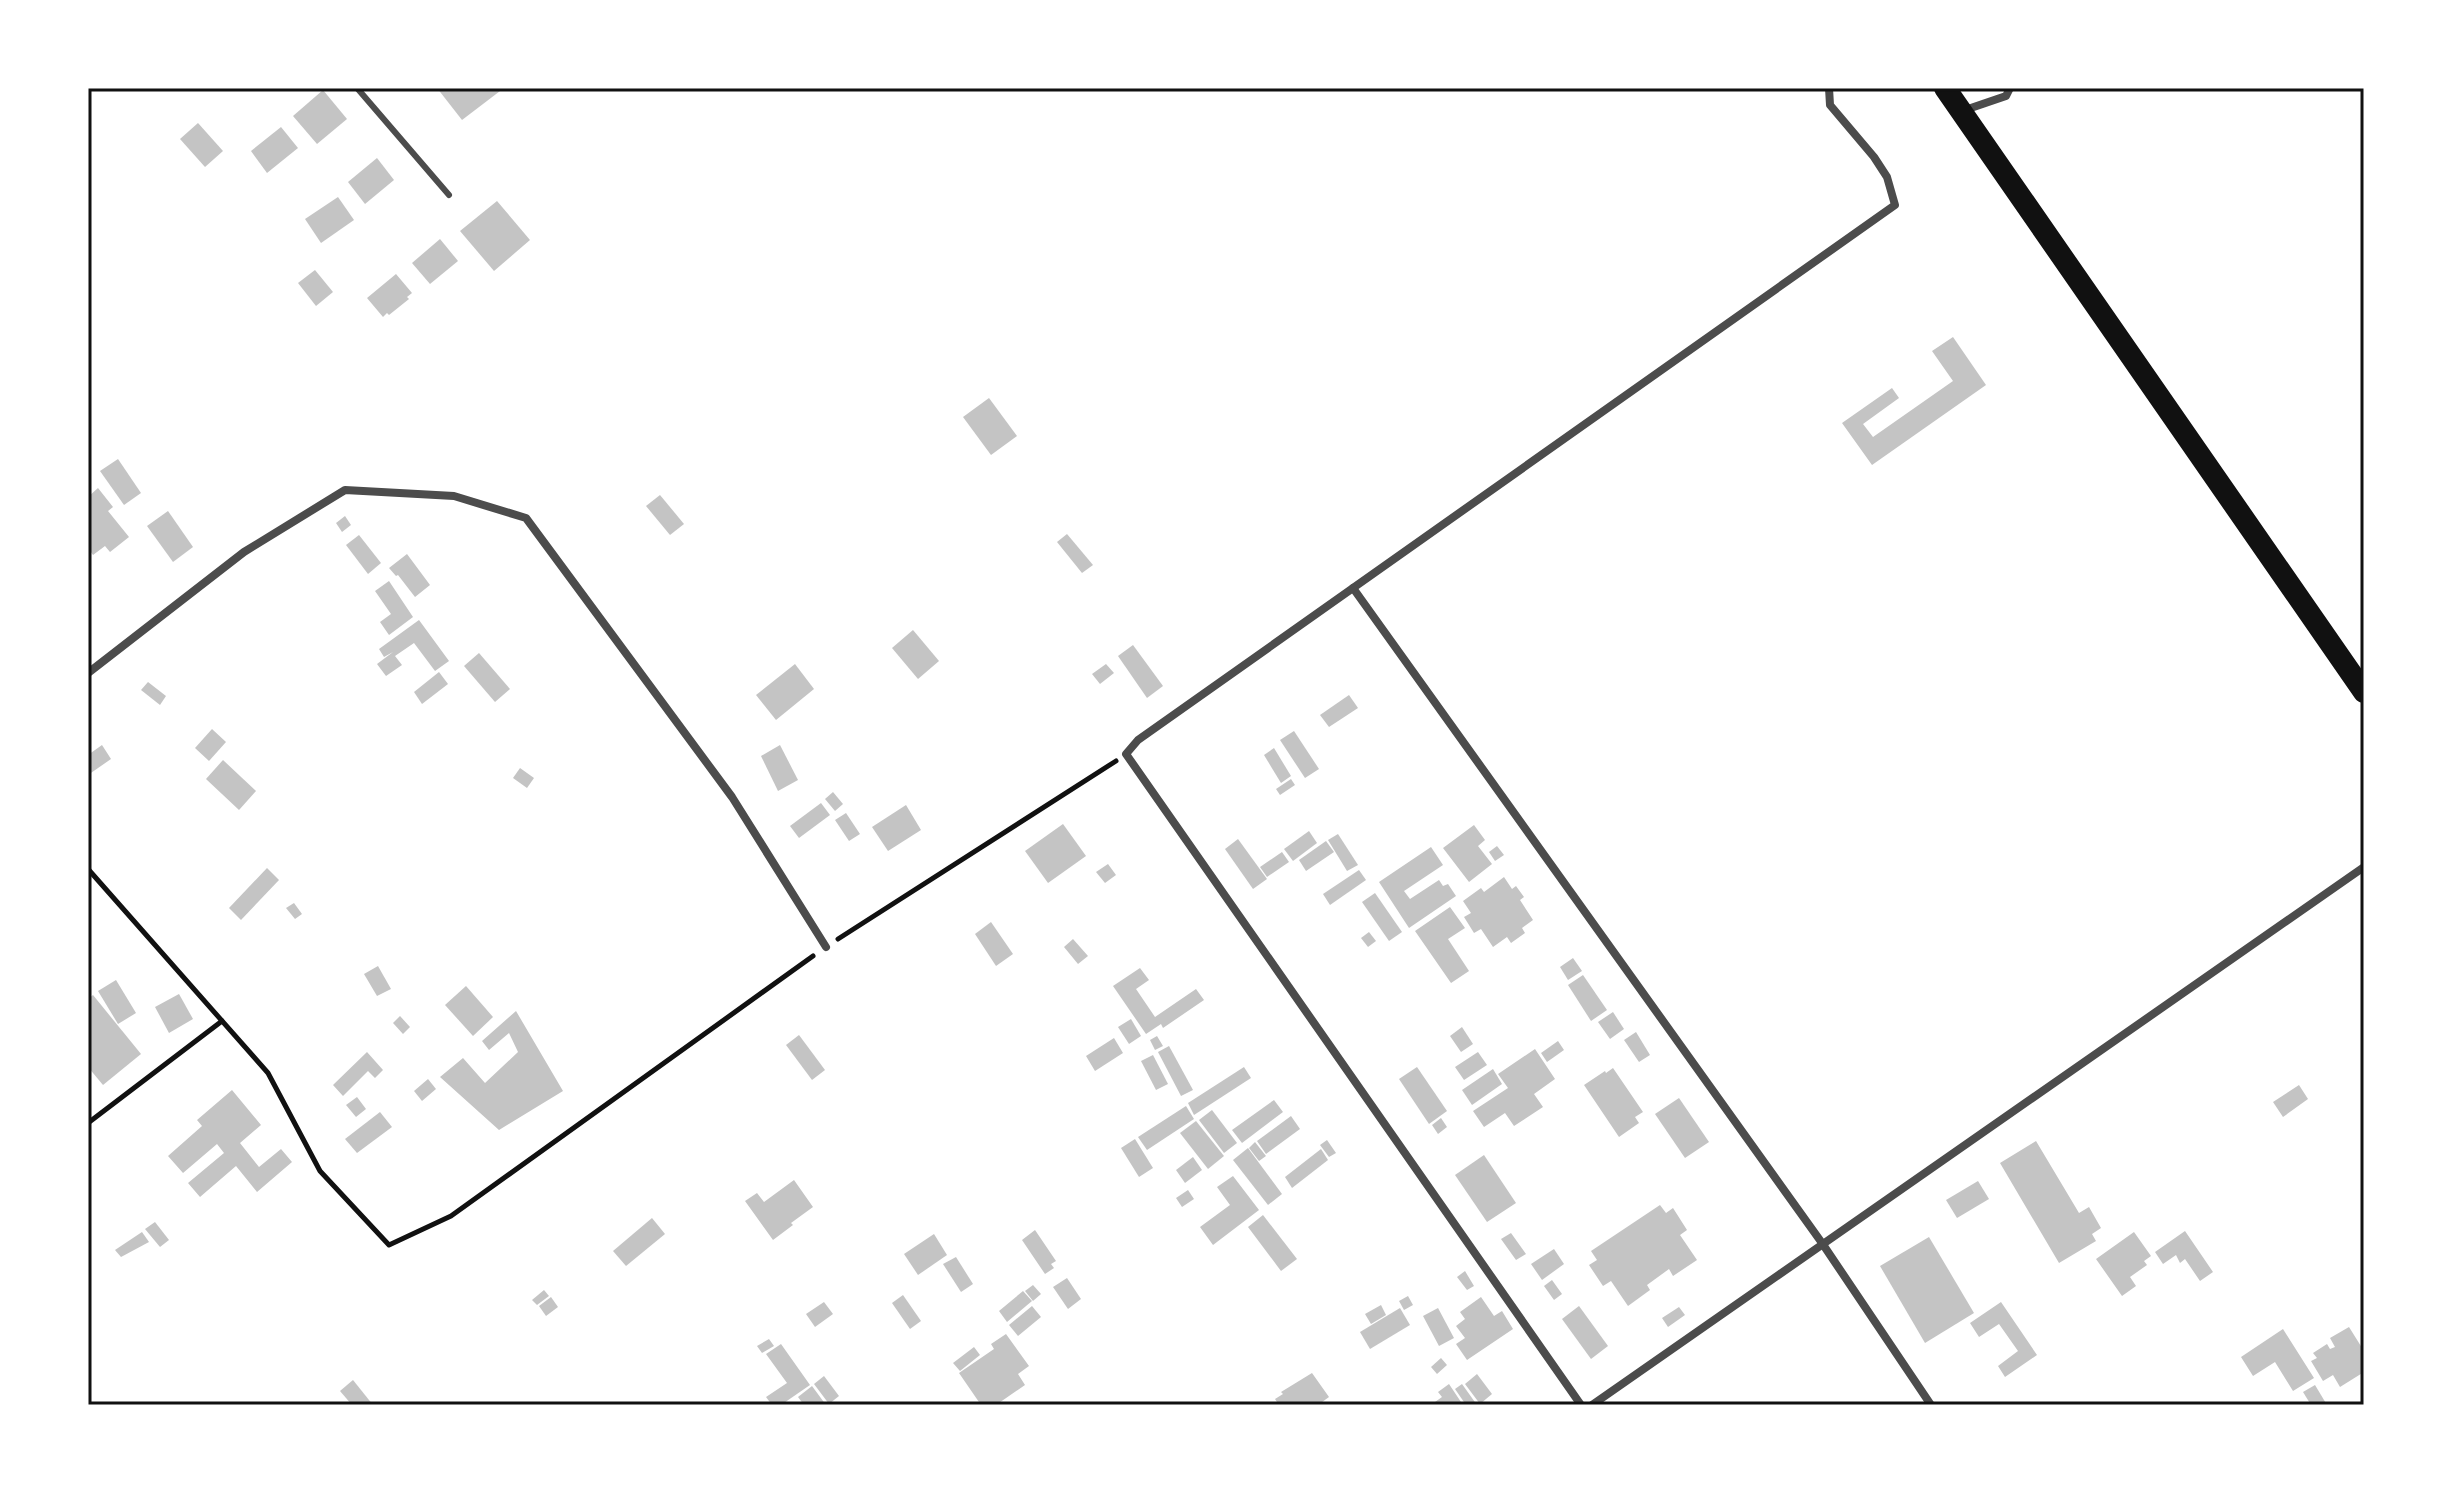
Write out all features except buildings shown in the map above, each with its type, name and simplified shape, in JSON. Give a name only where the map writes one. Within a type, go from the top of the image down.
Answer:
[{"type":"highway","points":[[1945,88],[2364,692]]},
{"type":"street","points":[[1581,1405],[1126,754],[1138,740],[1895,205],[1887,177],[1874,157],[1830,105],[1829,88]]},
{"type":"street","points":[[1961,111],[2006,96],[2010,88]]},
{"type":"street","points":[[88,673],[244,552],[345,490],[454,496],[526,518],[732,797],[826,947]]},
{"type":"street","points":[[1353,588],[1822,1243],[1931,1405]]},
{"type":"street","points":[[1592,1405],[2364,867]]},
{"type":"lane","points":[[357,88],[449,195]]},
{"type":"path","points":[[88,869],[268,1073],[320,1171],[389,1245],[451,1216],[533,1156]]},
{"type":"path","points":[[88,1123],[222,1021]]}]
